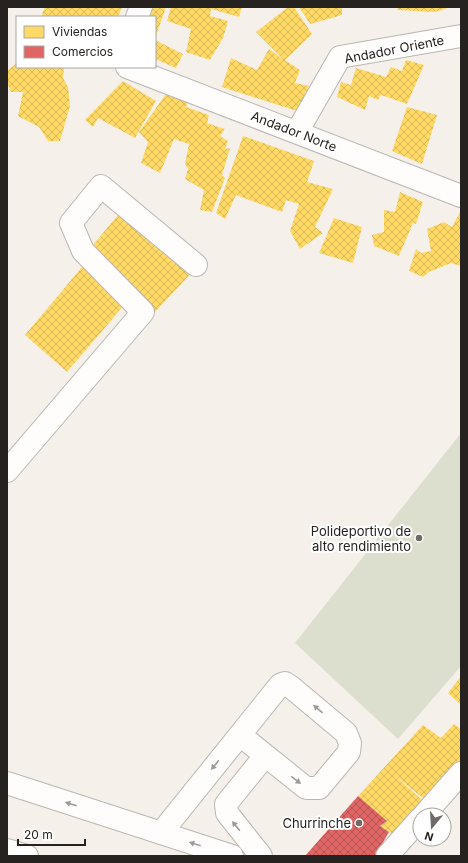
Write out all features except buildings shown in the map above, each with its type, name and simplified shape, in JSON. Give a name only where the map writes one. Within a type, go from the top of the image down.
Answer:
[{"type":"street","name":"Andador Oriente","points":[[297,132],[340,57],[461,36]]},
{"type":"street","name":"Andador Norte","points":[[129,68],[135,72],[297,132],[461,196]]},
{"type":"street","points":[[7,471],[143,312],[83,251],[70,223],[101,186],[196,265]]},
{"type":"street","points":[[160,833],[280,685],[285,683],[346,733],[350,743],[349,752],[319,788],[312,789],[306,788],[240,735]]},
{"type":"street","points":[[261,856],[226,813],[226,804],[265,756]]},
{"type":"street","points":[[431,807],[461,773]]},
{"type":"street","points":[[7,783],[232,856]]},
{"type":"street","points":[[387,856],[412,828]]},
{"type":"street","points":[[7,850],[27,856]]},
{"type":"green space","name":"Polideportivo de alto rendimiento","points":[[461,433],[461,666],[398,739],[295,643]]},
{"type":"place","name":"Polideportivo de alto rendimiento","points":[[419,538]]},
{"type":"place","name":"Churrinche","points":[[359,823]]}]
